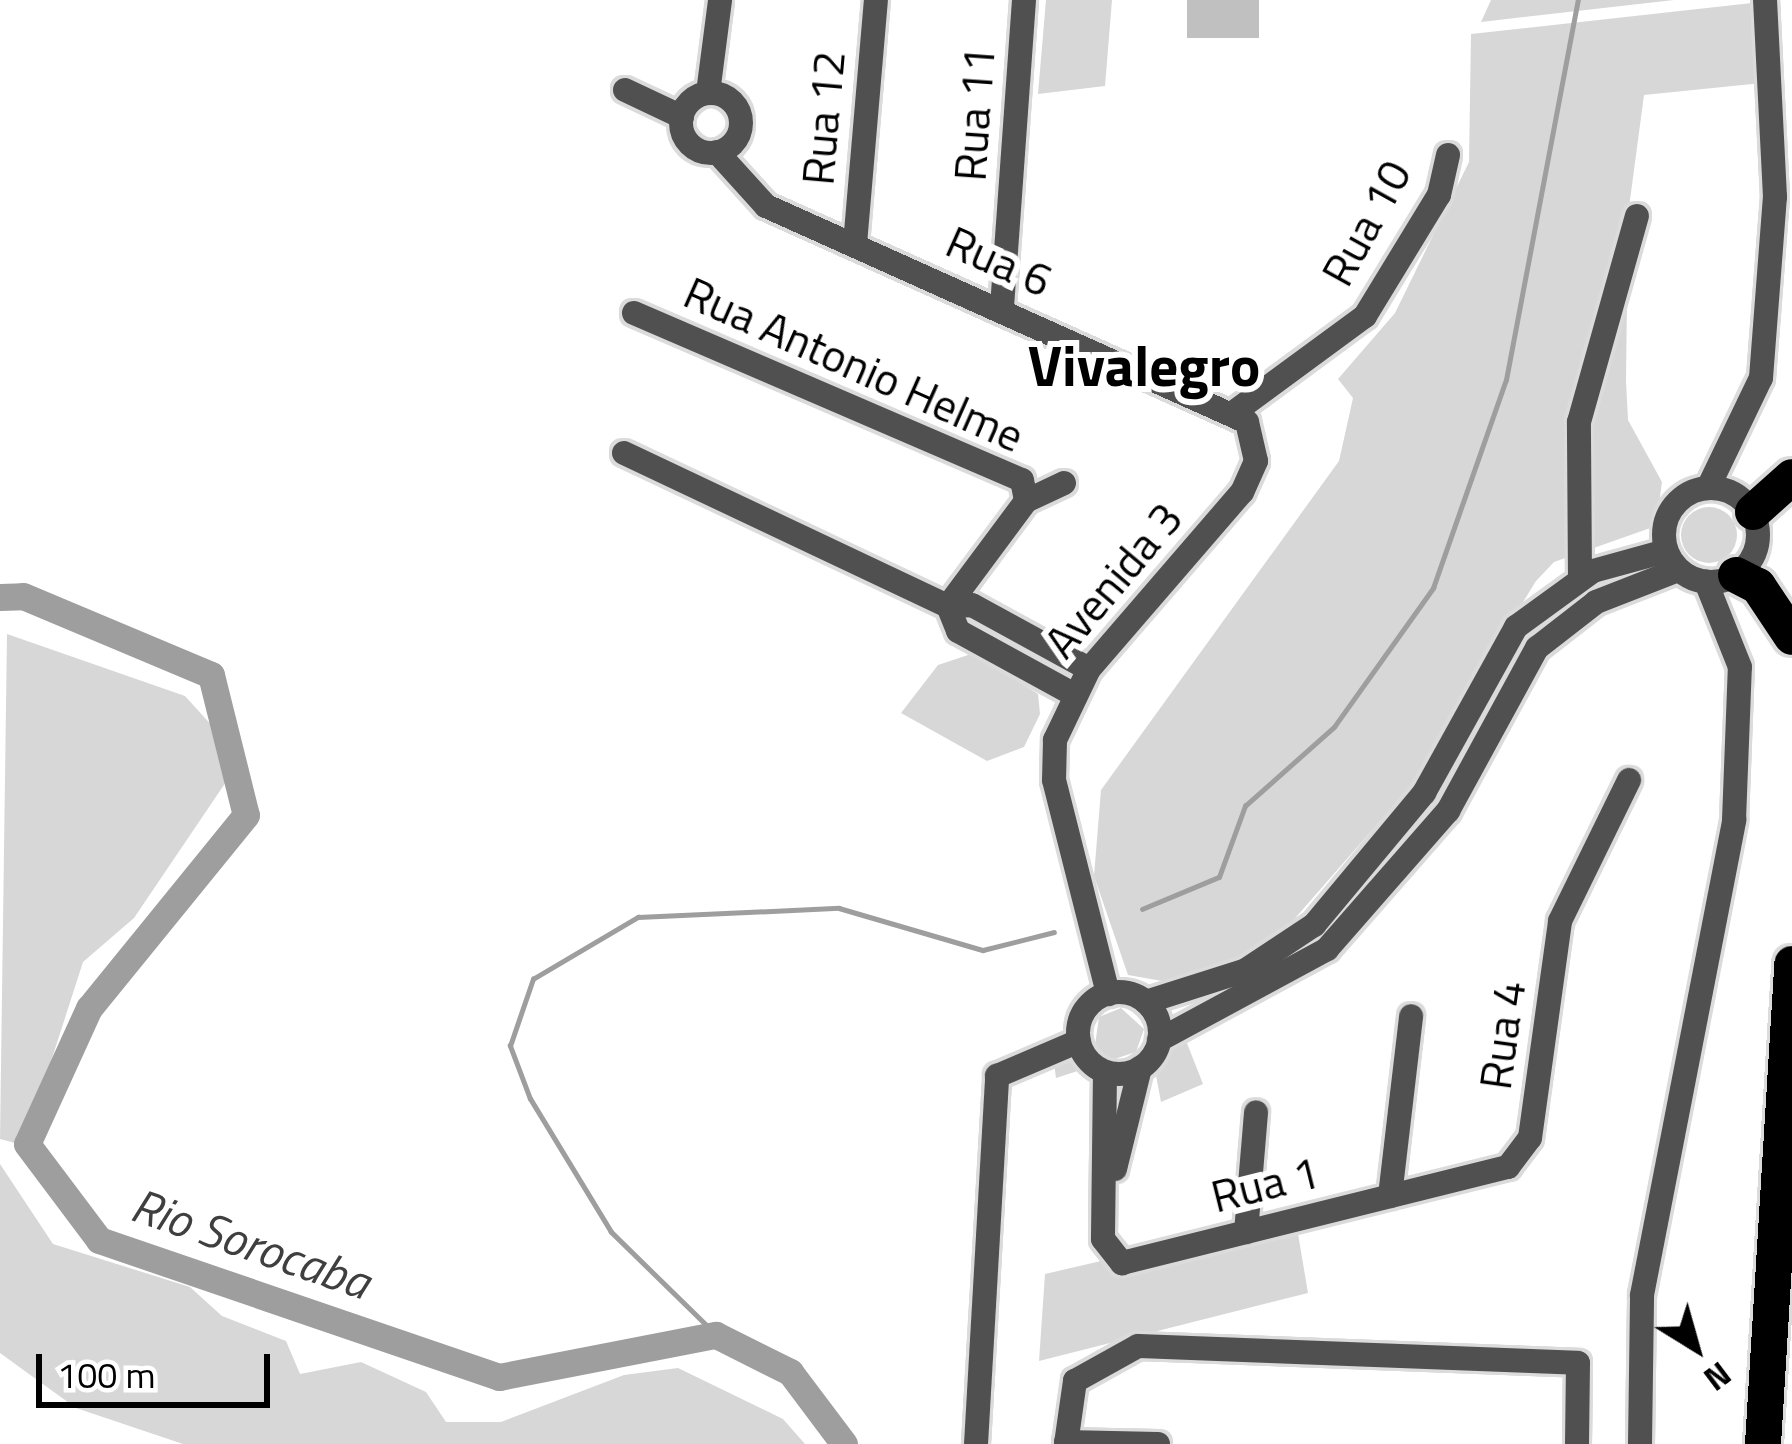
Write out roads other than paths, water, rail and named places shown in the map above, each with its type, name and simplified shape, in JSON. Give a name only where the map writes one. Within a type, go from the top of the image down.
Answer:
[{"type":"highway","points":[[1753,512],[1792,477]]},
{"type":"highway","points":[[1721,579],[1758,586],[1792,637]]},
{"type":"highway","points":[[1762,1444],[1792,964]]},
{"type":"highway","points":[[1786,1444],[1792,1289]]},
{"type":"street","points":[[682,117],[708,93],[720,0]]},
{"type":"street","name":"Rua 12","points":[[855,244],[876,0]]},
{"type":"street","name":"Rua 11","points":[[1002,307],[1024,0]]},
{"type":"street","points":[[1672,560],[1670,511],[1708,488],[1761,378],[1775,196],[1765,0]]},
{"type":"street","points":[[625,90],[682,117]]},
{"type":"street","points":[[682,117],[686,141],[717,152],[741,119],[732,102],[708,93]]},
{"type":"street","name":"Rua 6","points":[[717,152],[766,206],[1233,413],[1253,438]]},
{"type":"street","name":"Rua 10","points":[[1233,413],[1365,316],[1439,195],[1448,154]]},
{"type":"street","points":[[1580,578],[1579,422],[1637,216]]},
{"type":"street","name":"Rua Antonio Helme","points":[[634,313],[1022,480],[1026,501]]},
{"type":"street","name":"Avenida 3","points":[[1108,994],[1054,780],[1072,694],[1242,492],[1253,438]]},
{"type":"street","points":[[624,453],[949,606],[996,620],[1089,669]]},
{"type":"street","points":[[949,606],[1026,501],[1064,483]]},
{"type":"street","points":[[1708,488],[1753,512],[1759,540],[1721,579]]},
{"type":"street","points":[[1580,523],[1598,547],[1628,558],[1672,560],[1721,579]]},
{"type":"street","points":[[1108,1174],[1087,1052],[1086,1009],[1108,994],[1146,1002],[1246,970],[1314,926],[1424,793],[1516,627],[1580,578],[1628,558]]},
{"type":"street","points":[[1108,1174],[1140,1069],[1160,1040],[1327,949],[1448,811],[1537,648],[1596,602],[1672,560]]},
{"type":"street","points":[[1640,1444],[1642,1295],[1689,1009],[1727,875],[1740,668],[1721,579]]},
{"type":"street","points":[[949,606],[958,631],[1072,694]]},
{"type":"street","points":[[982,643],[996,620]]},
{"type":"street","name":"Rua 4","points":[[1520,1158],[1560,921],[1629,780]]},
{"type":"street","points":[[1146,1002],[1160,1040]]},
{"type":"street","points":[[1390,1196],[1411,1016]]},
{"type":"street","points":[[1049,1035],[1140,1069]]},
{"type":"street","points":[[1047,1062],[1087,1052]]},
{"type":"street","points":[[976,1444],[997,1076],[1087,1052]]},
{"type":"street","points":[[1246,1232],[1256,1112]]},
{"type":"street","name":"Rua 1","points":[[1108,1174],[1103,1239],[1122,1263],[1520,1158]]},
{"type":"street","points":[[1158,1444],[1066,1443],[1075,1381],[1138,1346],[1578,1363],[1577,1444]]},
{"type":"waterway","points":[[1142,909],[1219,877],[1245,806],[1334,727],[1433,588],[1506,380],[1578,0]]},
{"type":"waterway","name":"Rio Sorocaba","points":[[0,597],[23,596],[211,675],[246,815],[89,1008],[27,1144],[99,1240],[499,1377],[716,1335],[790,1372],[844,1444]]},
{"type":"waterway","points":[[716,1335],[611,1232],[530,1099],[510,1046],[533,979],[638,917],[839,908],[983,950],[1054,932]]},
{"type":"district","name":"Vivalegro","points":[[1144,365]]}]
